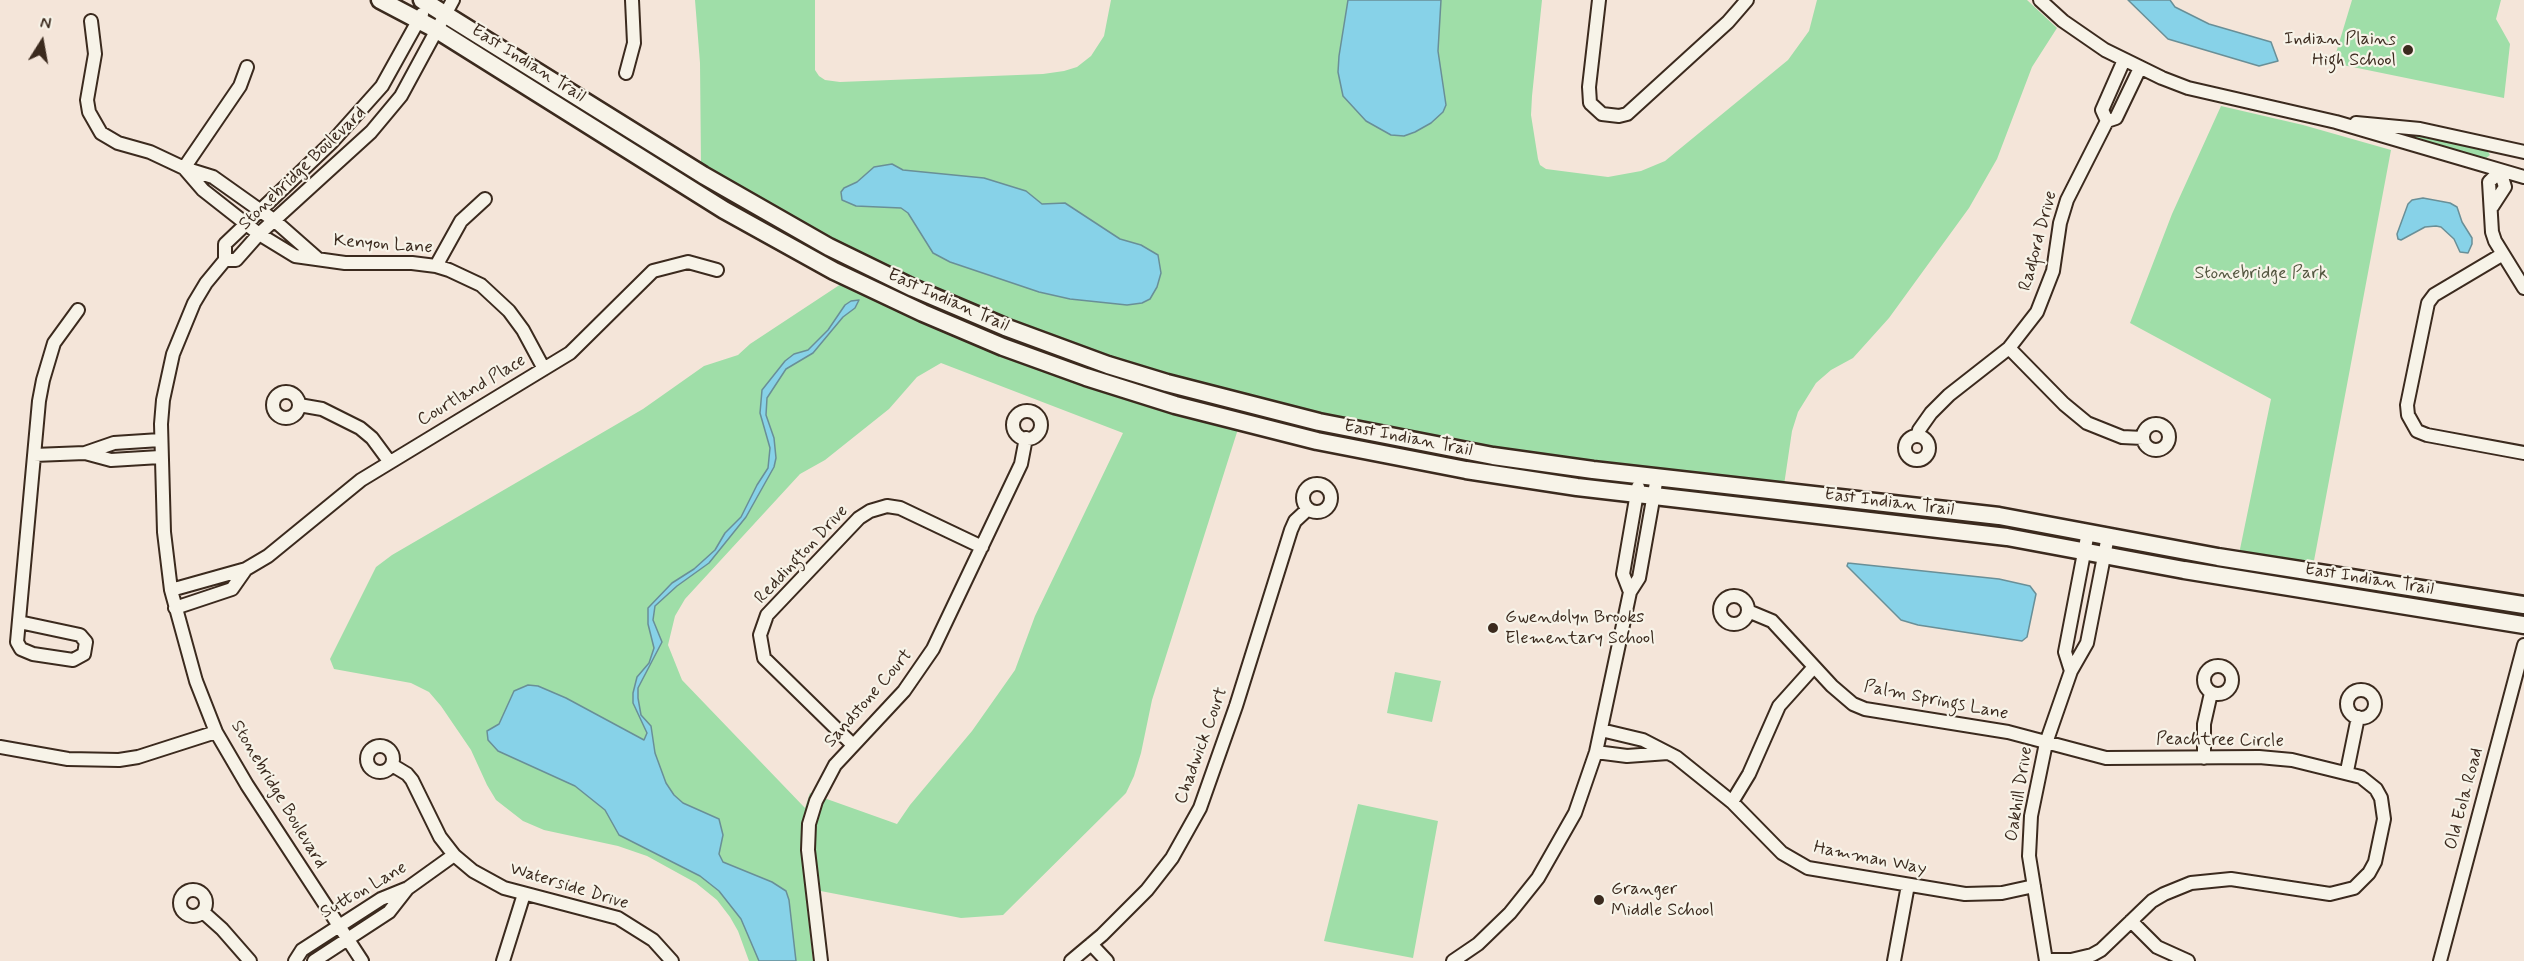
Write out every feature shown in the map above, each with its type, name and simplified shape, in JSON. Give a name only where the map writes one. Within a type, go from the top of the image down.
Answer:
[{"type":"main road","name":"East Indian Trail","points":[[380,0],[437,30],[765,234],[878,292],[1022,354],[1175,405],[1300,438],[1466,470],[1646,495],[1990,534],[2184,570],[2524,625]]},
{"type":"main road","name":"East Indian Trail","points":[[426,1],[449,7],[703,175],[780,221],[879,272],[1029,337],[1167,383],[1309,420],[1493,456],[1988,515],[2218,557],[2524,605]]},
{"type":"street","points":[[626,73],[634,44],[632,0]]},
{"type":"street","points":[[1599,0],[1589,87],[1590,103],[1602,114],[1618,116],[1626,114],[1728,22],[1747,0]]},
{"type":"street","points":[[2040,0],[2085,37],[2140,68],[2188,88],[2214,96],[2336,122],[2524,177]]},
{"type":"street","name":"Stonebridge Boulevard","points":[[362,961],[247,785],[216,732],[191,666],[171,590],[164,532],[160,440],[163,399],[178,338],[200,293],[225,260],[225,244],[332,141],[382,86],[426,1]]},
{"type":"street","name":"Stonebridge Boulevard","points":[[225,260],[236,260],[259,234],[276,221],[371,132],[401,96],[449,7]]},
{"type":"street","name":"Kenyon Lane","points":[[91,21],[95,54],[87,100],[93,123],[101,133],[110,140],[213,177],[276,221],[317,258]]},
{"type":"street","name":"Radford Drive","points":[[2107,120],[2102,110],[2124,60]]},
{"type":"street","points":[[184,168],[240,86],[247,67]]},
{"type":"street","name":"Radford Drive","points":[[2107,120],[2116,118],[2140,68]]},
{"type":"street","name":"Radford Drive","points":[[1918,435],[1924,421],[1949,395],[2009,348],[2028,325],[2043,300],[2053,271],[2060,223],[2067,200],[2107,120]]},
{"type":"street","points":[[2336,122],[2420,129],[2524,152]]},
{"type":"street","name":"Kenyon Lane","points":[[184,168],[202,190],[259,234],[295,256],[345,263],[412,263],[436,266],[465,276],[495,296],[523,330],[544,369]]},
{"type":"street","points":[[2500,171],[2505,187],[2492,207],[2492,232],[2524,288]]},
{"type":"street","points":[[436,266],[460,221],[485,200]]},
{"type":"street","points":[[2503,254],[2434,295],[2428,303],[2410,393],[2408,415],[2417,431],[2427,435],[2524,453]]},
{"type":"street","name":"Courtland Place","points":[[171,590],[246,569],[283,546],[341,496],[389,461],[579,346],[652,271],[688,262],[717,270]]},
{"type":"street","points":[[19,622],[80,635],[86,642],[84,654],[73,660],[26,652],[17,642],[39,401],[46,365],[54,343],[78,310]]},
{"type":"street","points":[[2009,348],[2064,404],[2087,423],[2122,437],[2143,438]]},
{"type":"street","points":[[299,405],[322,409],[360,428],[372,438],[389,461]]},
{"type":"street","name":"Sandstone Court","points":[[821,961],[820,938],[808,863],[809,824],[816,801],[835,765],[904,691],[927,660],[1021,464],[1026,438]]},
{"type":"street","points":[[85,453],[114,442],[160,440]]},
{"type":"street","points":[[34,455],[85,453],[111,460],[160,457]]},
{"type":"street","points":[[1640,475],[1646,495]]},
{"type":"street","points":[[1453,961],[1478,944],[1501,923],[1538,878],[1575,813],[1596,753],[1630,592],[1623,574],[1646,495],[1657,477]]},
{"type":"street","name":"Reddington Drive","points":[[853,745],[764,658],[760,636],[767,615],[859,518],[870,511],[887,506],[900,508],[982,547]]},
{"type":"street","name":"Chadwick Court","points":[[1071,961],[1147,890],[1172,858],[1200,808],[1236,706],[1291,530],[1295,521],[1308,509]]},
{"type":"street","points":[[2072,671],[2065,652],[2088,532]]},
{"type":"street","name":"Oakhill Drive","points":[[2047,961],[2029,856],[2029,835],[2038,773],[2046,742],[2072,671],[2087,643],[2108,536]]},
{"type":"street","name":"Courtland Place","points":[[175,608],[232,589],[246,569]]},
{"type":"street","name":"Palm Springs Lane","points":[[1748,611],[1772,621],[1843,697],[1865,709],[2008,732],[2046,742]]},
{"type":"street","name":"Old Eola Road","points":[[2440,961],[2524,645]]},
{"type":"street","points":[[1732,802],[1753,765],[1779,706],[1814,667]]},
{"type":"street","points":[[2204,758],[2204,724],[2211,693]]},
{"type":"street","points":[[2347,771],[2358,717]]},
{"type":"street","name":"Hamman Way","points":[[1600,730],[1643,740],[1676,757],[1732,802],[1782,853],[1800,864],[1817,870],[1965,894],[1983,895],[2034,886]]},
{"type":"street","points":[[0,747],[68,759],[118,760],[138,757],[216,732]]},
{"type":"street","name":"Peachtree Circle","points":[[2046,742],[2106,758],[2279,759],[2347,771],[2369,782],[2376,789],[2384,808],[2384,819],[2374,862],[2369,873],[2354,888],[2330,894],[2232,879],[2207,880],[2164,894],[2152,901],[2101,950],[2092,955],[2071,960],[2047,961]]},
{"type":"street","points":[[1596,753],[1627,756],[1668,753]]},
{"type":"street","name":"Waterside Drive","points":[[392,765],[412,780],[428,814],[454,855],[488,881],[524,894],[618,918],[653,940],[672,961]]},
{"type":"street","name":"Sutton Lane","points":[[295,961],[302,950],[381,899],[408,888],[454,855]]},
{"type":"street","points":[[1894,961],[1908,885]]},
{"type":"street","points":[[314,961],[389,912],[408,888]]},
{"type":"street","points":[[503,961],[524,894]]},
{"type":"street","points":[[203,912],[222,929],[250,961]]},
{"type":"street","points":[[2130,921],[2157,947],[2188,961]]},
{"type":"street","points":[[1091,944],[1107,961]]},
{"type":"green space","points":[[695,0],[815,0],[815,70],[825,80],[840,82],[1043,74],[1064,71],[1077,67],[1091,56],[1104,36],[1111,0],[1542,0],[1531,115],[1540,165],[1546,169],[1608,177],[1641,171],[1665,161],[1788,60],[1809,31],[1817,0],[2027,0],[2057,28],[2032,67],[1997,159],[1969,208],[1889,318],[1853,358],[1831,370],[1816,383],[1798,412],[1792,431],[1784,485],[1534,455],[1444,440],[1294,410],[1102,357],[949,298],[810,228],[701,166],[700,63]]},
{"type":"green space","points":[[2352,0],[2501,0],[2496,19],[2510,44],[2504,98],[2333,63]]},
{"type":"green space","points":[[506,64],[571,100],[690,174],[1082,361],[1624,483],[1623,485],[1470,465],[1254,420],[1060,362],[888,291],[757,222]]},
{"type":"green space","name":"Stonebridge Park","points":[[2221,106],[2303,125],[2391,150],[2313,566],[2239,554],[2271,399],[2130,323],[2172,214]]},
{"type":"green space","points":[[2374,127],[2486,149],[2490,155],[2485,159]]},
{"type":"green space","points":[[844,282],[1238,429],[1152,700],[1134,776],[1126,793],[1003,915],[961,918],[805,888],[813,961],[749,961],[730,917],[717,900],[696,883],[647,856],[618,846],[544,830],[523,821],[496,800],[471,750],[429,692],[411,683],[334,669],[330,659],[376,567],[392,555],[643,409],[704,366],[738,355],[750,344]],"holes":[[[941,363],[1123,433],[1035,616],[1015,670],[972,731],[910,805],[897,824],[810,793],[805,808],[682,680],[668,645],[675,616],[685,599],[800,474],[825,460],[889,409],[917,377]]]},
{"type":"green space","points":[[1718,495],[1795,499],[1985,521],[2081,540],[2080,542]]},
{"type":"green space","points":[[1395,672],[1441,681],[1432,722],[1387,713]]},
{"type":"green space","points":[[1358,804],[1438,821],[1413,958],[1324,941]]},
{"type":"water","points":[[1348,0],[1441,0],[1438,51],[1446,105],[1443,112],[1431,123],[1404,136],[1391,135],[1366,121],[1343,96],[1338,72]]},
{"type":"water","points":[[2128,0],[2170,0],[2175,7],[2209,24],[2271,42],[2278,61],[2259,66],[2168,39]]},
{"type":"water","points":[[892,164],[903,170],[984,178],[1026,191],[1042,204],[1065,203],[1120,239],[1141,245],[1158,255],[1161,273],[1157,287],[1150,299],[1142,303],[1127,305],[1070,299],[1039,292],[950,262],[933,253],[908,213],[901,208],[856,206],[842,200],[841,192],[844,188],[857,182],[874,167]]},
{"type":"water","points":[[2423,198],[2450,203],[2457,207],[2462,222],[2472,238],[2468,253],[2460,252],[2454,239],[2441,227],[2436,226],[2425,227],[2401,240],[2398,239],[2397,234],[2408,204],[2412,200]]},
{"type":"water","points":[[859,300],[855,308],[843,317],[813,353],[786,369],[767,398],[766,415],[774,438],[776,458],[774,467],[746,517],[709,563],[677,586],[655,606],[653,620],[662,642],[638,688],[641,715],[651,726],[655,753],[666,783],[674,795],[683,803],[719,819],[723,835],[719,854],[723,862],[772,882],[786,891],[796,961],[759,961],[741,919],[719,891],[700,876],[619,835],[605,810],[575,786],[498,751],[488,740],[487,731],[499,724],[514,691],[528,685],[538,686],[566,698],[644,740],[647,733],[633,703],[633,693],[637,677],[649,663],[654,648],[648,624],[648,608],[672,583],[694,569],[715,550],[725,533],[741,517],[768,468],[770,448],[760,413],[762,390],[785,361],[794,354],[808,350],[828,330],[845,305]]},
{"type":"water","points":[[1848,563],[1999,579],[2030,586],[2036,594],[2027,637],[2022,641],[1918,625],[1901,620],[1847,566]]},
{"type":"place","name":"Indian Plains High School","points":[[2408,50]]},
{"type":"place","name":"Gwendolyn Brooks Elementary School","points":[[1493,628]]},
{"type":"place","name":"Granger Middle School","points":[[1599,900]]}]
